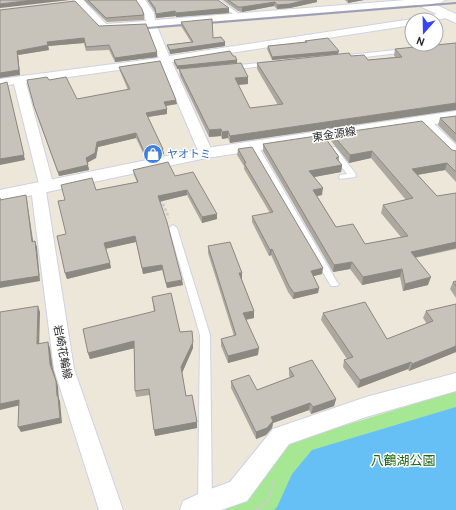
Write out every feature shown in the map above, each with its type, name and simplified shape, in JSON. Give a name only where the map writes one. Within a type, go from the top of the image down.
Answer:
[{"type":"main road","points":[[419,1],[452,17]]},
{"type":"main road","name":"東金源線","points":[[0,196],[206,153],[456,116]]},
{"type":"street","points":[[140,0],[149,13],[151,24],[165,60],[175,73],[206,153]]},
{"type":"street","points":[[77,2],[104,27],[440,0]]},
{"type":"street","points":[[293,4],[306,11]]},
{"type":"street","points":[[0,83],[165,60],[404,23]]},
{"type":"street","name":"岩崎花輪線","points":[[19,80],[43,187],[64,369],[111,510]]},
{"type":"street","points":[[422,120],[456,153]]},
{"type":"street","points":[[199,506],[238,492],[281,436],[366,407],[456,382]]},
{"type":"lane","points":[[217,0],[240,16]]},
{"type":"lane","points":[[337,58],[404,51]]},
{"type":"lane","points":[[227,68],[274,64]]},
{"type":"lane","points":[[322,135],[352,175],[343,177]]},
{"type":"lane","points":[[254,146],[334,284]]},
{"type":"lane","points":[[173,228],[205,335],[199,506]]},
{"type":"path","points":[[158,193],[173,228]]},
{"type":"path","points":[[257,510],[269,499],[276,474]]},
{"type":"green space","name":"八鶴湖公園","points":[[456,391],[456,510],[224,510],[241,501],[288,443]]},
{"type":"water","name":"八鶴湖公園","points":[[456,407],[456,510],[274,510],[277,507],[292,474],[312,450]]},
{"type":"building","points":[[0,0],[33,0],[0,4]]},
{"type":"building","points":[[88,0],[136,0],[144,15],[106,18]]},
{"type":"building","points":[[149,0],[218,0],[229,8],[176,13],[175,11],[156,14],[155,8]]},
{"type":"building","points":[[228,0],[306,0],[290,4],[277,5],[275,2],[238,7]]},
{"type":"building","points":[[75,1],[99,26],[146,24],[157,52],[115,58],[109,45],[86,47],[84,38],[47,42],[48,45],[17,51],[19,70],[0,73],[0,10]]},
{"type":"building","points":[[212,19],[213,38],[221,37],[225,42],[170,50],[167,45],[193,42],[181,22]]},
{"type":"building","points":[[328,38],[339,51],[272,57],[268,46],[307,42],[305,41]]},
{"type":"building","points":[[456,43],[456,103],[230,136],[228,131],[222,132],[221,129],[209,130],[179,69],[241,63],[248,77],[235,78],[250,108],[283,104],[257,63],[349,53],[351,56],[364,55],[368,60],[402,57],[395,49],[404,48],[404,52],[444,52],[444,44]]},
{"type":"building","points":[[230,51],[237,60],[177,66],[174,60]]},
{"type":"building","points":[[160,61],[176,100],[164,102],[167,109],[146,113],[163,149],[145,154],[136,133],[97,142],[95,153],[86,158],[88,165],[58,172],[34,106],[27,80],[47,77],[49,80],[66,77],[77,99],[130,89],[119,67]]},
{"type":"building","points":[[7,82],[24,155],[0,159],[0,84]]},
{"type":"building","points":[[456,116],[456,134],[440,118]]},
{"type":"building","points":[[422,121],[452,150],[456,151],[456,172],[447,163],[412,169],[437,196],[456,193],[456,242],[411,252],[431,277],[405,284],[402,269],[363,277],[352,262],[334,265],[263,144],[323,135],[339,157],[336,158],[342,165],[309,171],[323,188],[313,190],[336,227],[353,224],[365,244],[408,236],[383,205],[413,198],[372,151],[350,155],[332,134]]},
{"type":"building","points":[[252,147],[323,268],[311,271],[319,288],[294,293],[289,286],[272,249],[270,250],[252,216],[273,212],[244,163],[246,163],[238,149]]},
{"type":"building","points":[[168,162],[175,176],[193,172],[217,214],[202,217],[187,190],[158,196],[167,222],[182,280],[166,283],[162,265],[142,268],[135,236],[104,243],[110,263],[65,273],[57,236],[66,234],[58,201],[65,200],[61,185],[92,178],[96,190],[138,182],[133,170]]},
{"type":"building","points":[[26,195],[32,242],[35,241],[39,276],[0,282],[0,200]]},
{"type":"building","points":[[230,242],[242,273],[239,273],[254,311],[243,313],[259,348],[228,356],[221,339],[236,335],[208,246]]},
{"type":"building","points":[[171,293],[180,332],[192,331],[193,342],[181,367],[186,396],[192,395],[197,422],[154,430],[149,389],[135,391],[134,341],[88,353],[83,329],[155,311],[152,297]]},
{"type":"building","points":[[365,302],[387,339],[433,321],[426,311],[456,304],[456,346],[412,364],[411,362],[360,380],[344,360],[353,357],[323,313]]},
{"type":"building","points":[[38,306],[37,344],[48,342],[50,364],[56,381],[60,418],[18,427],[19,400],[0,404],[0,312]]},
{"type":"building","points":[[312,360],[336,399],[313,407],[310,403],[271,417],[273,421],[267,428],[256,432],[231,381],[249,375],[257,390],[294,376],[289,368]]},
{"type":"railway","points":[[135,29],[456,3]]},
{"type":"place","name":"ヤオトミ","points":[[153,154]]}]
